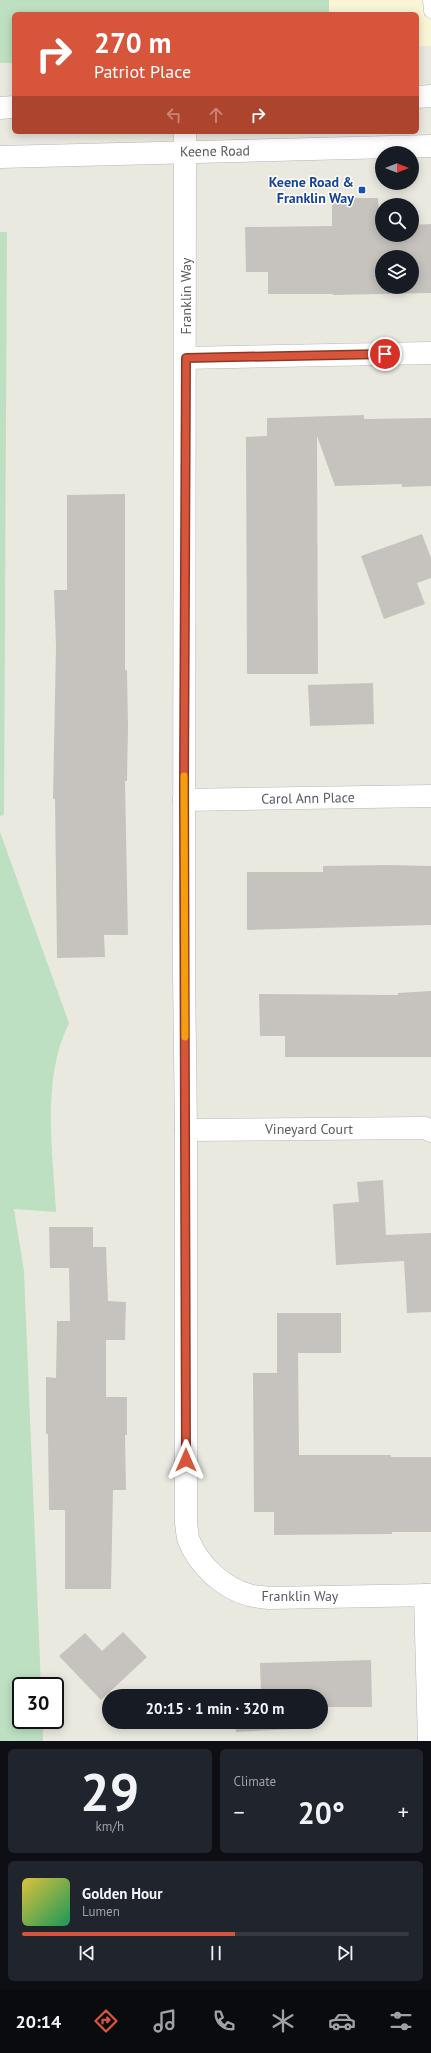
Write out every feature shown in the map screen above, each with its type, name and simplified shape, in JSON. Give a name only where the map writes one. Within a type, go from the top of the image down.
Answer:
[{"type":"street","points":[[419,97],[431,96]]},
{"type":"street","points":[[0,108],[12,107]]},
{"type":"street","name":"Keene Road","points":[[0,157],[185,142],[431,146]]},
{"type":"street","name":"Franklin Way","points":[[185,142],[186,358],[184,800],[186,1523],[189,1540],[199,1560],[215,1576],[231,1587],[248,1595],[270,1598],[428,1595],[429,1741]]},
{"type":"street","points":[[186,358],[431,353]]},
{"type":"street","name":"Carol Ann Place","points":[[184,800],[431,796]]},
{"type":"street","name":"Vineyard Court","points":[[186,1130],[424,1128],[431,1131]]},
{"type":"lane","points":[[430,0],[431,11]]},
{"type":"shaded area","points":[[329,0],[431,0],[431,46],[419,46],[419,12],[329,12]]},
{"type":"green space","points":[[0,0],[329,0],[329,12],[12,12],[12,63],[0,63]]},
{"type":"green space","points":[[0,232],[7,232],[4,815],[0,816]]},
{"type":"green space","points":[[0,832],[69,1023],[60,1045],[52,1092],[51,1140],[56,1212],[14,1209],[24,1271],[41,1677],[12,1677],[12,1729],[43,1729],[43,1741],[0,1741]]},
{"type":"building","points":[[332,198],[375,198],[375,242],[419,242],[419,225],[431,224],[431,293],[419,293],[419,250],[375,250],[375,294],[382,294],[333,295],[268,294],[268,272],[246,272],[245,227],[332,226]]},
{"type":"building","points":[[364,415],[364,419],[431,418],[431,486],[402,487],[402,484],[335,486],[317,436],[318,674],[247,674],[246,437],[267,436],[267,418]]},
{"type":"building","points":[[125,494],[125,670],[127,670],[128,727],[127,781],[125,781],[128,935],[104,935],[105,957],[57,958],[55,799],[53,799],[56,646],[54,590],[67,590],[67,495]]},
{"type":"building","points":[[422,534],[431,558],[431,578],[417,583],[425,604],[384,619],[361,556]]},
{"type":"building","points":[[373,683],[374,724],[310,726],[308,685]]},
{"type":"building","points":[[323,866],[431,866],[431,925],[247,930],[247,872],[323,872]]},
{"type":"building","points":[[431,991],[431,1057],[285,1057],[285,1036],[260,1036],[259,994],[398,995],[398,993]]},
{"type":"building","points":[[383,1180],[386,1235],[431,1233],[431,1312],[407,1313],[404,1261],[336,1265],[333,1204],[359,1202],[357,1182]]},
{"type":"building","points":[[49,1227],[93,1227],[93,1247],[106,1247],[108,1301],[126,1302],[125,1340],[106,1340],[106,1397],[127,1397],[127,1435],[125,1435],[126,1490],[113,1490],[111,1589],[65,1589],[65,1510],[49,1510],[48,1434],[46,1434],[46,1377],[56,1378],[57,1321],[70,1321],[69,1268],[50,1268]]},
{"type":"building","points":[[277,1313],[341,1313],[341,1353],[298,1353],[299,1455],[391,1455],[391,1457],[431,1457],[431,1532],[392,1532],[392,1534],[274,1535],[274,1512],[254,1512],[253,1373],[277,1373]]},
{"type":"building","points":[[123,1632],[147,1657],[113,1689],[102,1689],[101,1700],[59,1656],[85,1633],[102,1651]]},
{"type":"building","points":[[371,1660],[372,1707],[328,1707],[328,1689],[261,1689],[260,1663]]},
{"type":"building","points":[[236,1729],[295,1729],[236,1732]]},
{"type":"slow traffic","points":[[184,776],[185,1037]]},
{"type":"place","name":"Keene Road & Franklin Way","points":[[362,190]]},
{"type":"route","points":[[186,1460],[186,1130],[184,972],[186,358],[385,354]]}]
